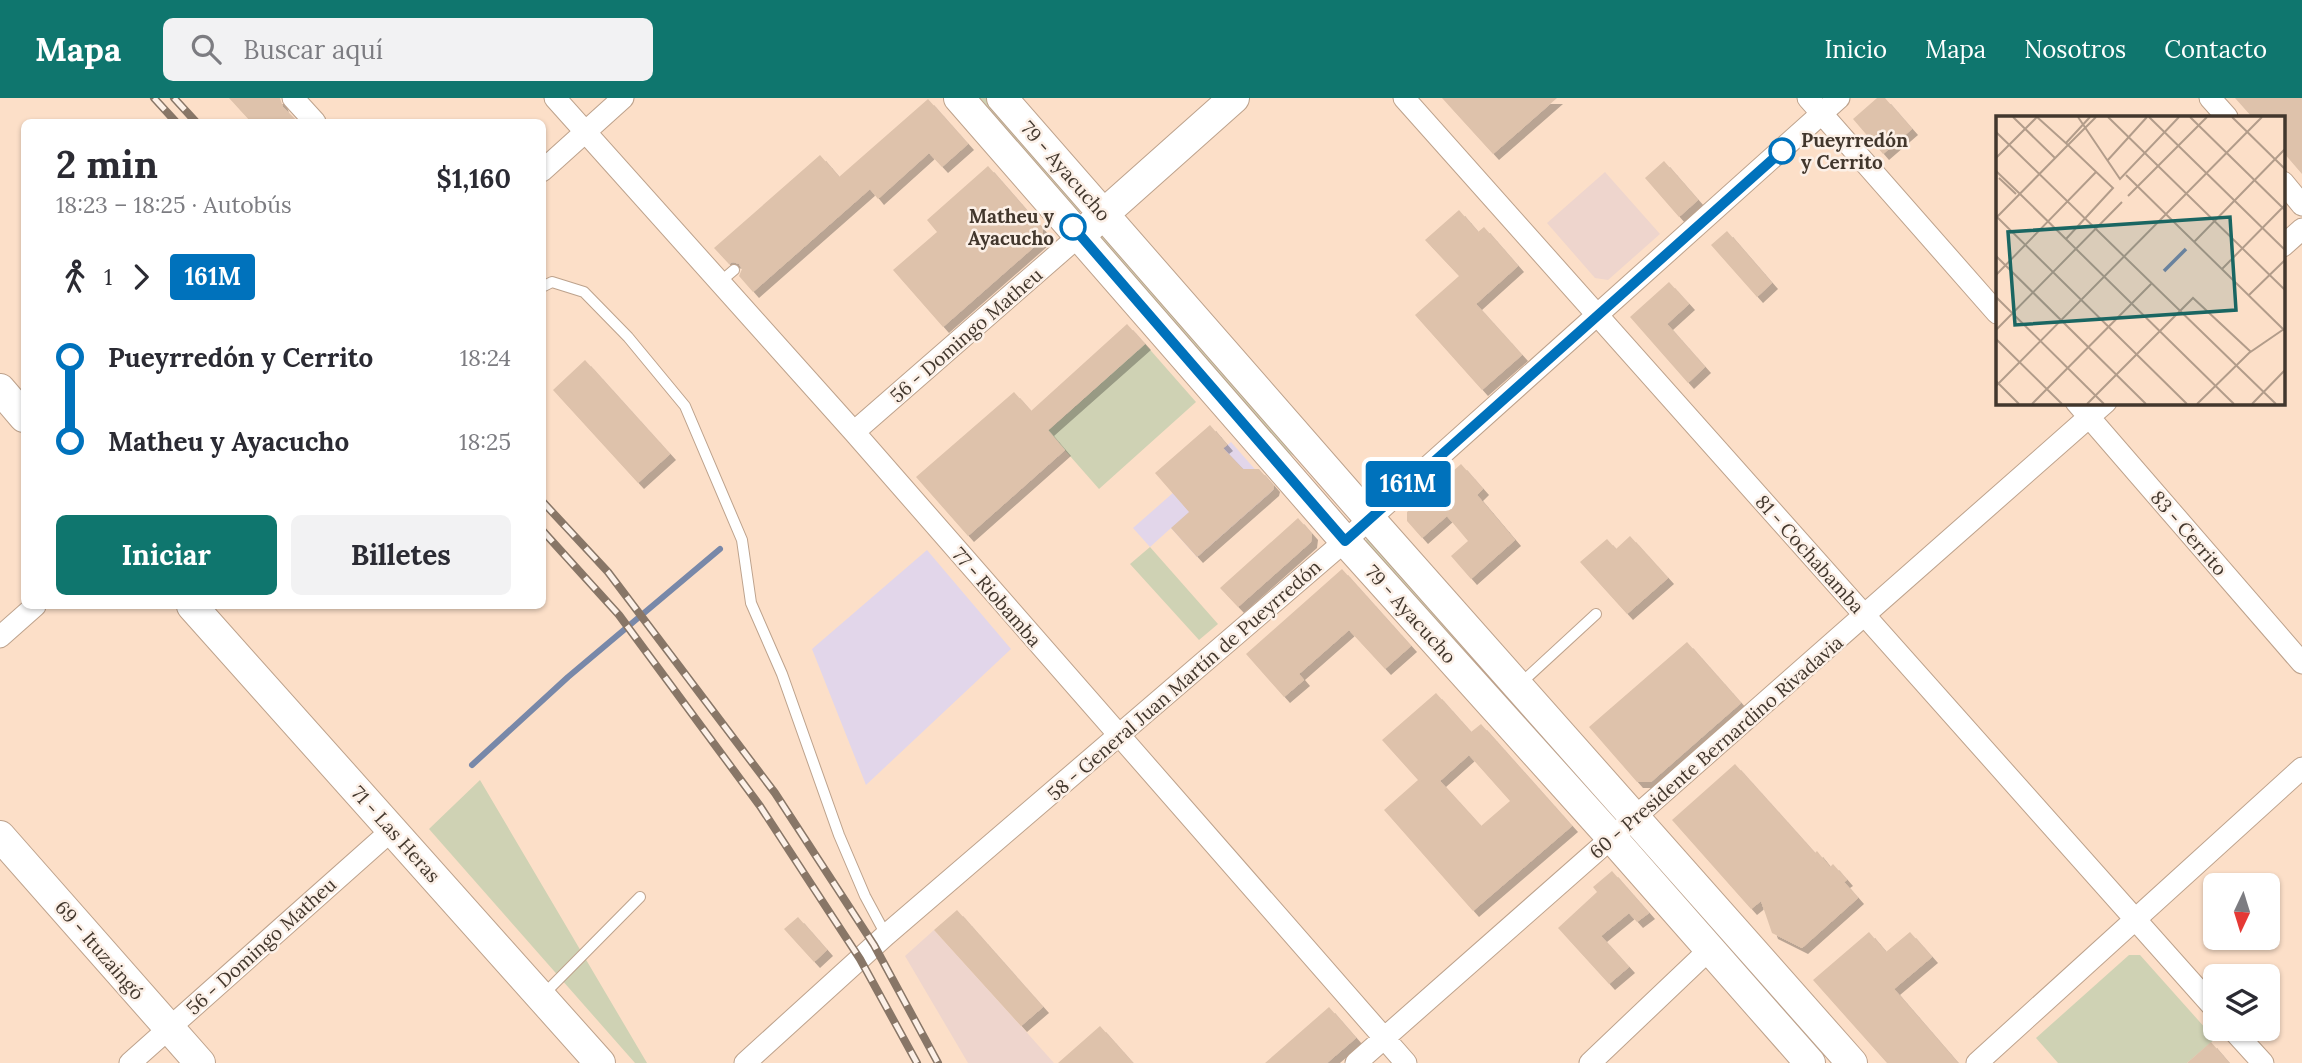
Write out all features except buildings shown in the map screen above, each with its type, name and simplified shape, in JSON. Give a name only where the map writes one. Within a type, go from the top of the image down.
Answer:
[{"type":"main road","name":"79 - Ayacucho","points":[[959,98],[1345,541],[1711,948],[1810,1063]]},
{"type":"main road","name":"79 - Ayacucho","points":[[1002,98],[1370,519],[1852,1063]]},
{"type":"main road","name":"56 - Domingo Matheu","points":[[1080,235],[1234,98]]},
{"type":"main road","points":[[0,389],[21,413]]},
{"type":"main road","name":"71 - Las Heras","points":[[195,609],[600,1063]]},
{"type":"main road","name":"69 - Ituzaingó","points":[[0,836],[200,1063]]},
{"type":"street","points":[[292,98],[312,119]]},
{"type":"street","name":"77 - Riobamba","points":[[555,98],[727,276],[854,432],[1406,1063]]},
{"type":"street","points":[[546,167],[623,98]]},
{"type":"street","name":"81 - Cochabamba","points":[[1404,98],[2203,995]]},
{"type":"street","name":"58 - General Juan Martín de Pueyrredón","points":[[745,1063],[886,935],[1345,541],[1598,316],[1814,106],[1839,98]]},
{"type":"street","points":[[2210,98],[2226,116]]},
{"type":"street","points":[[1814,106],[1996,312]]},
{"type":"street","points":[[2284,183],[2302,205]]},
{"type":"street","points":[[2284,245],[2302,229]]},
{"type":"street","name":"56 - Domingo Matheu","points":[[854,432],[1080,235]]},
{"type":"street","name":"60 - Presidente Bernardino Rivadavia","points":[[1356,1063],[1865,615],[2083,410],[2100,404]]},
{"type":"street","name":"83 - Cerrito","points":[[2083,410],[2302,663]]},
{"type":"street","points":[[0,637],[32,609]]},
{"type":"street","points":[[1978,1063],[2302,768]]},
{"type":"street","name":"56 - Domingo Matheu","points":[[130,1063],[392,830]]},
{"type":"street","points":[[1590,1063],[1711,948]]},
{"type":"street","points":[[2243,1041],[2263,1063]]},
{"type":"lane","points":[[546,285],[552,282],[584,292],[628,337],[685,406],[742,540],[751,603],[782,674],[839,835],[865,896],[886,935]]},
{"type":"lane","points":[[1518,686],[1596,614]]},
{"type":"lane","points":[[541,997],[640,897]]},
{"type":"shaded area","points":[[1605,172],[1660,234],[1608,280],[1595,278],[1547,223]]},
{"type":"shaded area","points":[[1231,442],[1273,490],[1197,557],[1171,528],[1150,547],[1133,528]]},
{"type":"shaded area","points":[[927,550],[1011,649],[866,785],[812,649]]},
{"type":"shaded area","points":[[934,930],[1054,1063],[968,1063],[905,956]]},
{"type":"green space","points":[[974,98],[988,98],[1083,206],[1083,211],[1076,213]]},
{"type":"green space","points":[[1101,232],[1301,460],[1282,449],[1099,238]]},
{"type":"green space","points":[[1145,344],[1196,402],[1099,489],[1048,431]]},
{"type":"green space","points":[[1371,540],[1617,818],[1614,820],[1365,541]]},
{"type":"green space","points":[[1150,547],[1218,624],[1199,640],[1130,564]]},
{"type":"green space","points":[[480,780],[647,1063],[635,1063],[429,829]]},
{"type":"green space","points":[[2129,955],[2140,955],[2203,1026],[2203,1041],[2213,1041],[2187,1063],[2058,1063],[2036,1038]]},
{"type":"waterway","points":[[472,765],[568,677],[720,549]]},
{"type":"railway","points":[[154,98],[173,119]]},
{"type":"railway","points":[[174,98],[193,119]]},
{"type":"railway","points":[[546,505],[608,572],[775,793],[874,945],[938,1063]]},
{"type":"railway","points":[[546,534],[619,615],[760,806],[860,959],[917,1063]]},
{"type":"bus line","name":"161M","points":[[1073,227],[1345,541],[1782,151]]},
{"type":"place","name":"Pueyrredón y Cerrito","points":[[1782,151]]},
{"type":"place","name":"Matheu y Ayacucho","points":[[1073,227]]}]
